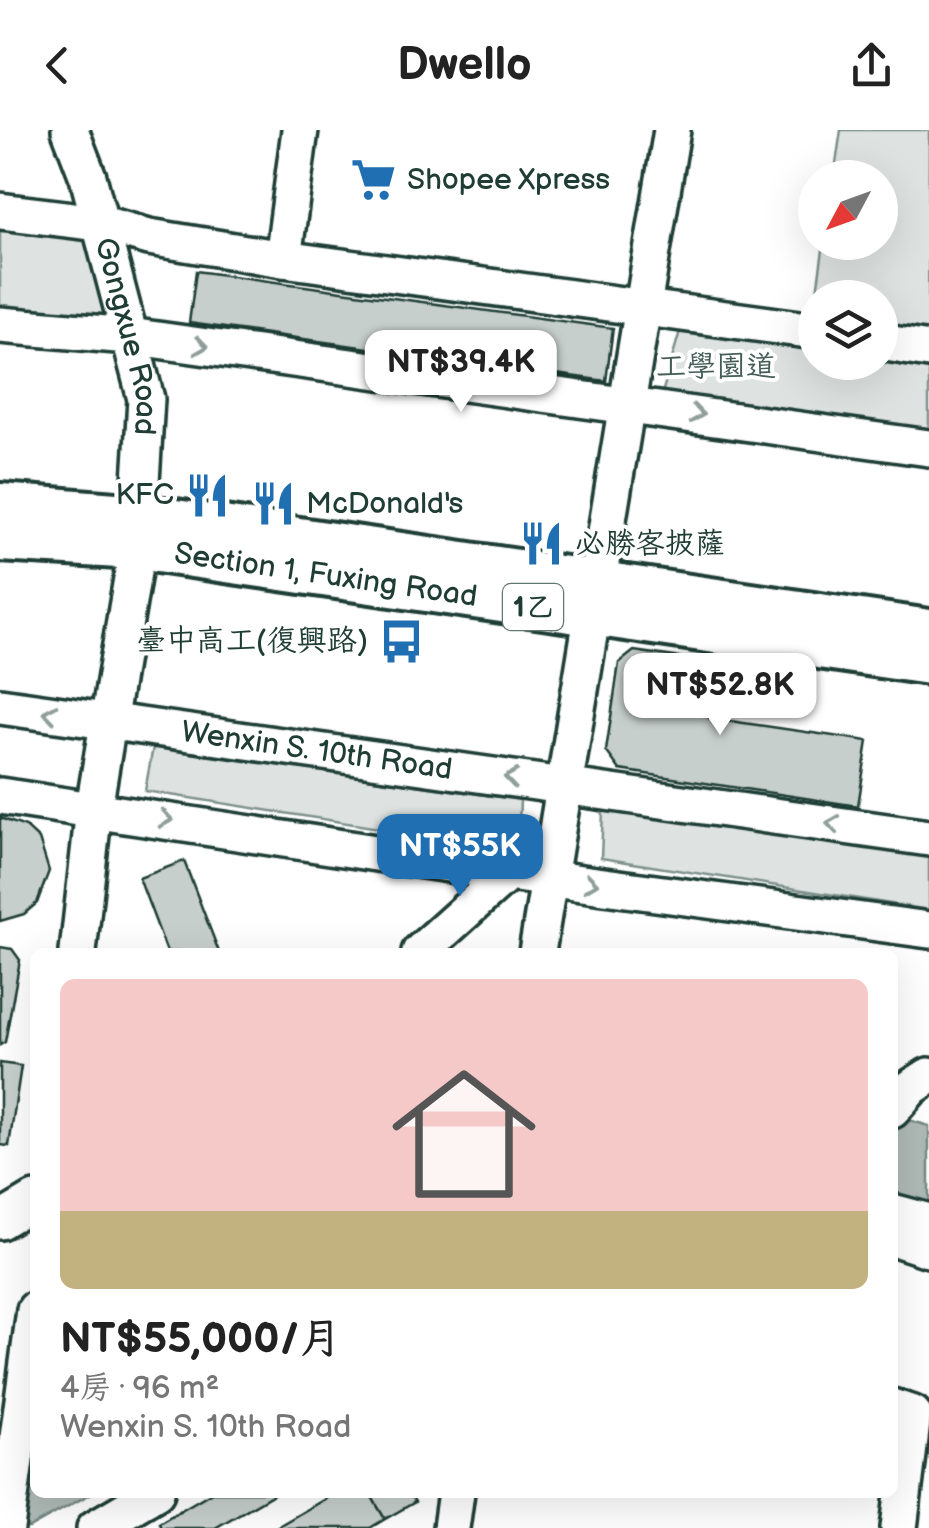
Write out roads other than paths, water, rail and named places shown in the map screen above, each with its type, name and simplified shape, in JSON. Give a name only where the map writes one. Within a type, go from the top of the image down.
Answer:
[{"type":"main road","name":"1乙","points":[[0,505],[139,532]]},
{"type":"main road","name":"1乙","points":[[0,540],[139,532]]},
{"type":"main road","name":"Section 1, Fuxing Road","points":[[139,532],[595,600],[929,664]]},
{"type":"main road","name":"Section 1, Fuxing Road","points":[[595,600],[929,631]]},
{"type":"street","name":"Gongxue Road","points":[[70,130],[146,399],[139,532],[94,808],[78,948]]},
{"type":"street","points":[[283,259],[300,130]]},
{"type":"street","points":[[537,948],[672,130]]},
{"type":"street","points":[[0,211],[99,224],[149,237],[283,259],[798,328]]},
{"type":"street","points":[[0,325],[129,336],[929,448]]},
{"type":"street","points":[[898,345],[929,350]]},
{"type":"street","name":"Wenxin S. 10th Road","points":[[0,706],[929,838]]},
{"type":"street","points":[[0,796],[508,873],[929,930]]},
{"type":"street","points":[[424,948],[508,873]]},
{"type":"street","points":[[0,1221],[30,1203]]},
{"type":"street","points":[[898,1214],[929,1222]]},
{"type":"street","points":[[898,1239],[929,1249]]},
{"type":"street","points":[[6,1528],[30,1340]]},
{"type":"street","points":[[900,1528],[902,1410]]},
{"type":"street","points":[[94,1528],[146,1498]]},
{"type":"street","points":[[451,1528],[455,1498]]},
{"type":"place","name":"Shopee Xpress","points":[[374,180]]},
{"type":"place","name":"KFC","points":[[207,495]]},
{"type":"place","name":"McDonald's","points":[[273,504]]},
{"type":"place","name":"必勝客披薩","points":[[542,544]]},
{"type":"place","name":"臺中高工(復興路)","points":[[401,641]]},
{"type":"park label","name":"工學園道","points":[[716,367]]}]
